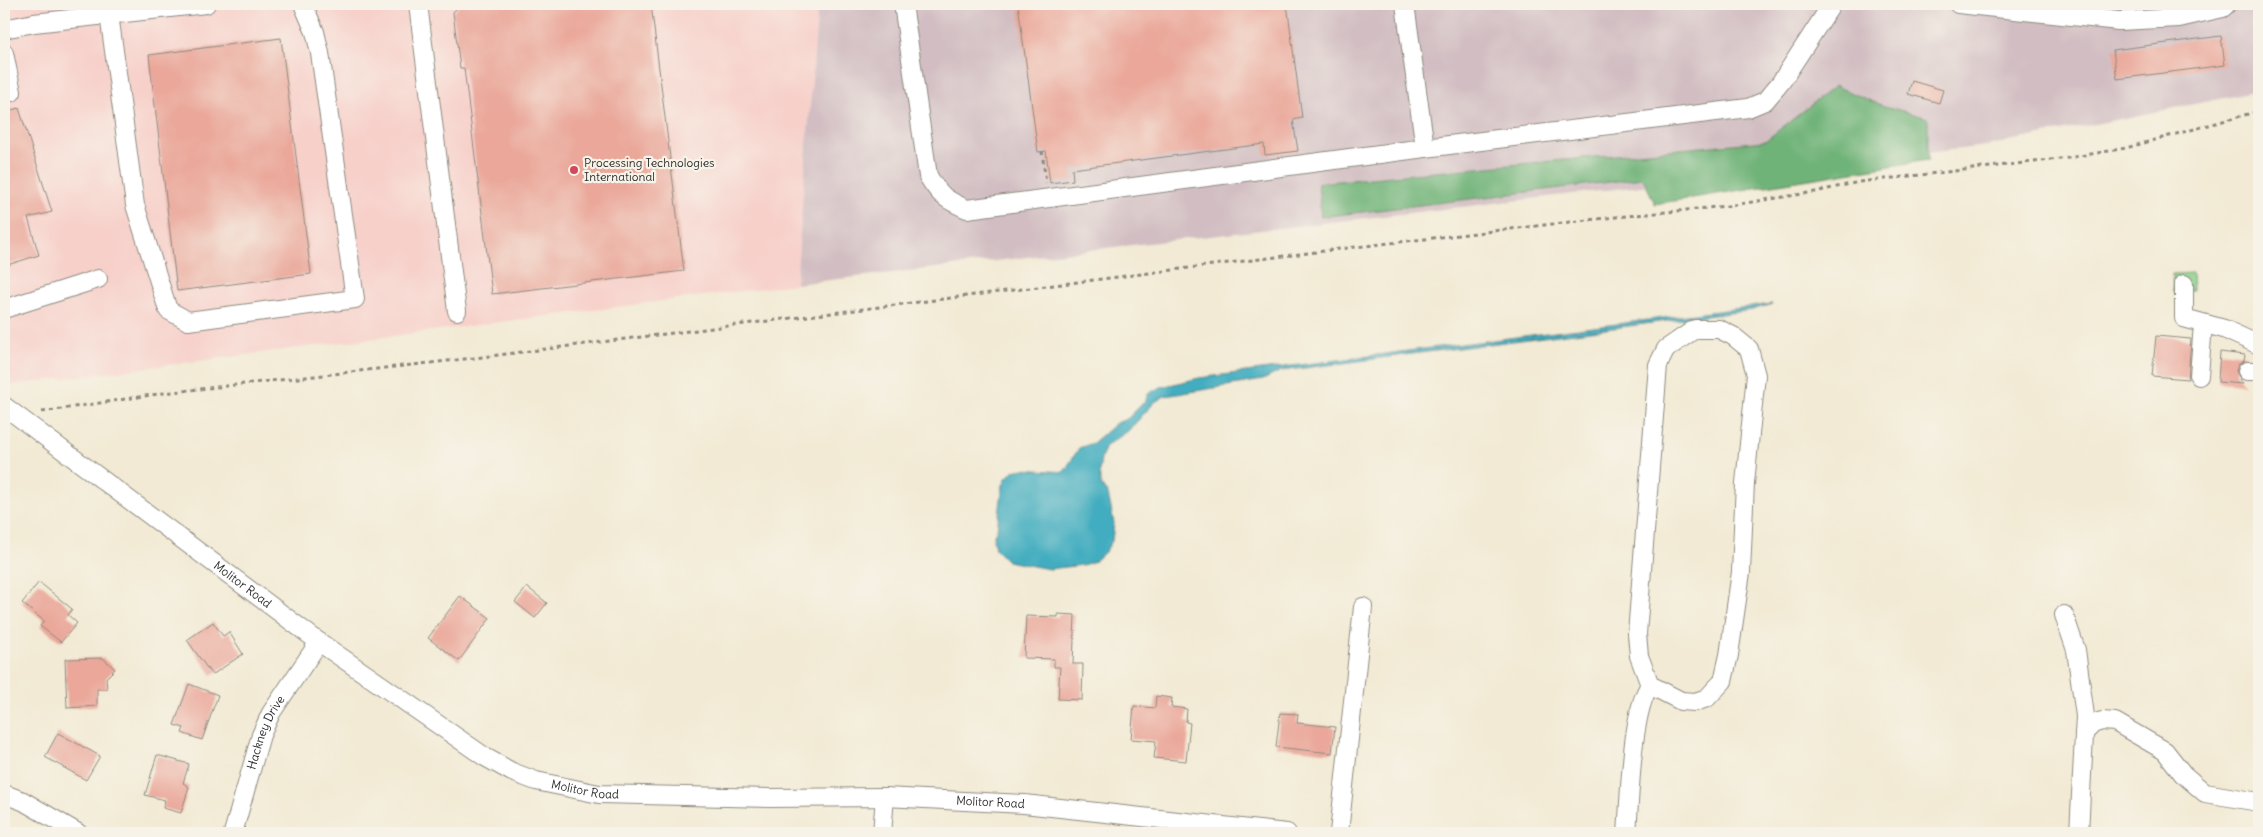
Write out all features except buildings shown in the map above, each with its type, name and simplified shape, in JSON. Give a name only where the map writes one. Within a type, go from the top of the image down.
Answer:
[{"type":"street","points":[[4,29],[144,7],[206,4]]},
{"type":"street","points":[[109,14],[135,205],[168,310],[188,321],[355,299],[320,53],[315,32],[303,4]]},
{"type":"street","points":[[418,4],[457,311]]},
{"type":"street","points":[[903,4],[928,176],[938,193],[948,201],[967,209],[1425,148],[1748,108],[1765,101],[1781,82],[1832,4]]},
{"type":"street","points":[[1405,4],[1425,148]]},
{"type":"street","points":[[1958,4],[2119,21],[2179,18],[2223,8],[2227,4]]},
{"type":"street","points":[[4,53],[12,92]]},
{"type":"street","points":[[4,309],[98,279]]},
{"type":"street","points":[[2184,284],[2184,318],[2224,330],[2259,345]]},
{"type":"street","points":[[2199,376],[2203,324]]},
{"type":"street","points":[[1695,329],[1720,330],[1733,336],[1749,349],[1756,375],[1745,483],[1741,572],[1729,655],[1723,681],[1707,698],[1695,702],[1681,701],[1650,686],[1639,656],[1637,634],[1658,365],[1666,349],[1695,329]]},
{"type":"street","name":"Molitor Road","points":[[9,410],[319,642],[484,757],[512,772],[536,781],[599,794],[636,796],[885,797],[1024,804],[1287,833]]},
{"type":"street","points":[[1339,833],[1363,607]]},
{"type":"street","points":[[2064,615],[2078,660],[2085,716],[2079,833]]},
{"type":"street","name":"Hackney Drive","points":[[233,833],[261,735],[271,713],[319,642]]},
{"type":"street","points":[[1627,833],[1638,717],[1642,696],[1650,686]]},
{"type":"street","points":[[2084,733],[2093,724],[2102,721],[2115,722],[2165,751],[2182,774],[2205,793],[2259,802]]},
{"type":"street","points":[[4,794],[23,801],[78,833]]},
{"type":"street","points":[[882,833],[885,797]]},
{"type":"path","points":[[9,410],[40,412],[164,393],[483,357],[1356,247],[1737,204],[1815,192],[1859,182],[2068,158],[2126,148],[2259,111]]},
{"type":"path","points":[[1042,151],[1047,188]]},
{"type":"shaded area","points":[[4,4],[818,4],[796,284],[4,386]]},
{"type":"shaded area","points":[[818,4],[2259,4],[2259,91],[1986,146],[796,284]]},
{"type":"green space","points":[[1835,86],[1881,105],[1928,118],[1928,160],[1655,204],[1643,178],[1321,217],[1318,183],[1765,141]]},
{"type":"green space","points":[[2192,273],[2193,290],[2173,291],[2172,274]]},
{"type":"water","points":[[1772,304],[1752,310],[1281,371],[1263,380],[1165,396],[1155,402],[1128,431],[1106,446],[1099,472],[1101,485],[1108,494],[1114,523],[1112,541],[1105,552],[1095,561],[1083,565],[1049,569],[1007,561],[995,549],[993,538],[997,529],[1003,485],[1006,478],[1013,471],[1023,469],[1064,472],[1079,448],[1093,443],[1116,423],[1127,419],[1146,400],[1148,394],[1161,387],[1199,378]]},
{"type":"place","name":"Processing Technologies International","points":[[574,170]]}]
